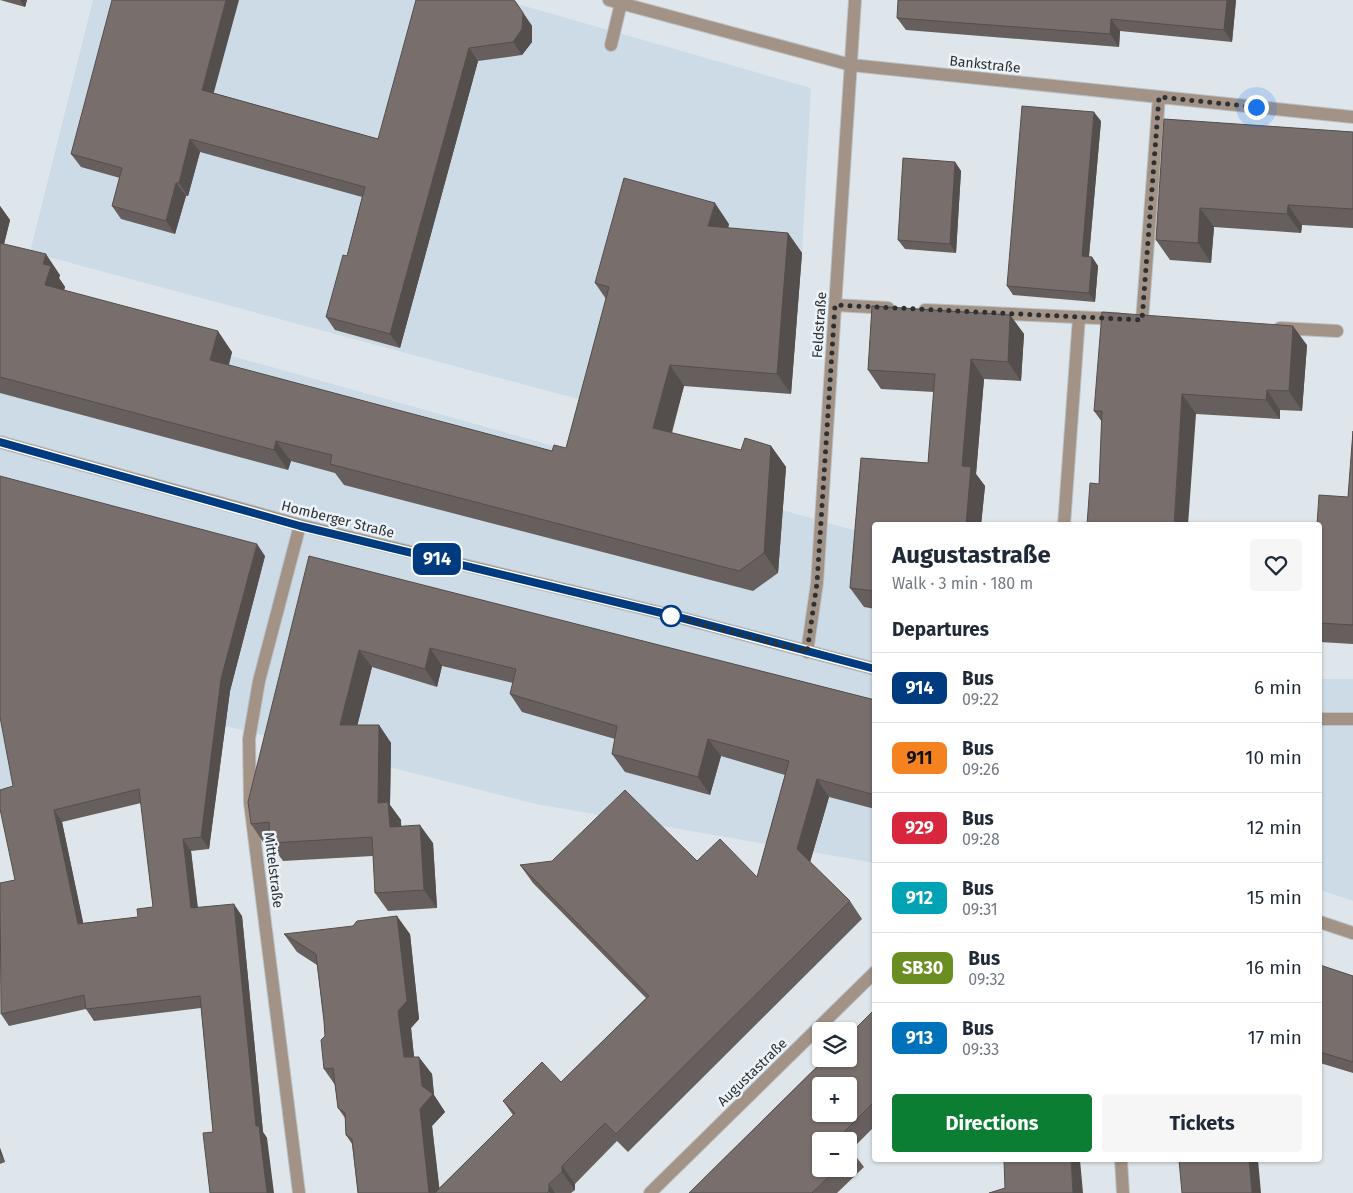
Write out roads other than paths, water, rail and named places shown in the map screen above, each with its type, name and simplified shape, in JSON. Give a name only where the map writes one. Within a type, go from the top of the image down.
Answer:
[{"type":"street","name":"Feldstraße","points":[[807,652],[817,583],[855,0]]},
{"type":"street","name":"Bankstraße","points":[[611,46],[615,2],[851,65],[1353,117]]},
{"type":"street","points":[[835,305],[1147,321],[1159,97]]},
{"type":"street","points":[[1064,522],[1079,317]]},
{"type":"street","points":[[1269,327],[1337,331]]},
{"type":"street","name":"Homberger Straße","points":[[0,442],[300,526],[674,616],[872,668]]},
{"type":"street","name":"Mittelstraße","points":[[299,1193],[250,803],[249,739],[259,681],[300,526]]},
{"type":"street","points":[[1322,718],[1353,719]]},
{"type":"street","points":[[1322,923],[1353,933]]},
{"type":"street","name":"Augustastraße","points":[[650,1193],[872,975]]},
{"type":"street","points":[[1120,1162],[1123,1193]]}]
